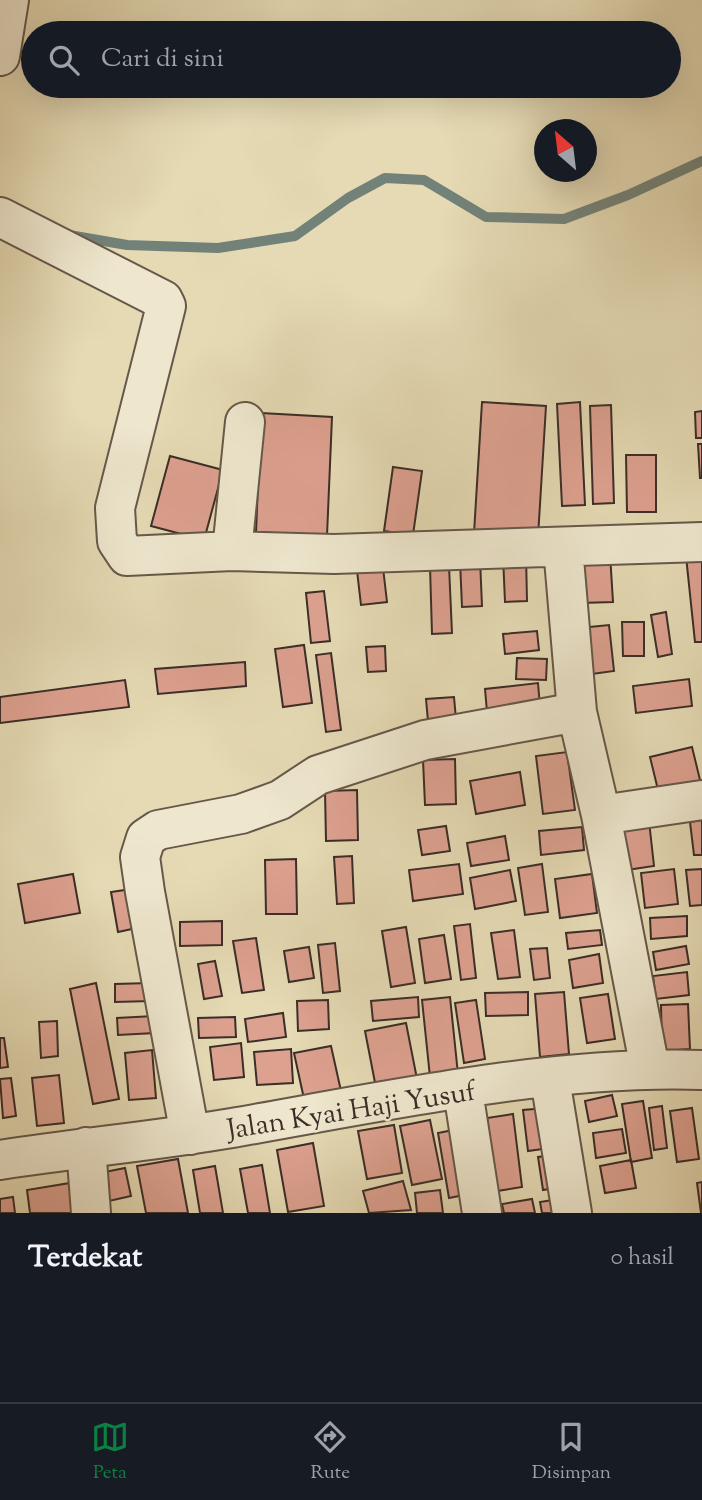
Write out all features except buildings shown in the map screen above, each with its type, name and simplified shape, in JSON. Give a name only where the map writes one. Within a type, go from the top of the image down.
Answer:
[{"type":"street","points":[[0,56],[9,0]]},
{"type":"street","points":[[0,217],[163,300],[165,315],[115,508],[117,541],[127,556],[232,551],[334,554],[702,542]]},
{"type":"street","points":[[232,551],[245,422]]},
{"type":"street","points":[[563,547],[577,712],[601,815],[650,1069]]},
{"type":"street","points":[[190,1135],[145,892],[141,857],[146,838],[158,830],[241,814],[279,800],[325,772],[425,740],[577,712]]},
{"type":"street","points":[[601,815],[702,800]]},
{"type":"street","name":"Jalan Kyai Haji Yusuf","points":[[0,1160],[190,1135],[550,1079],[650,1069],[702,1070]]},
{"type":"street","points":[[550,1079],[572,1213]]},
{"type":"street","points":[[463,1091],[482,1213]]},
{"type":"street","points":[[86,1147],[91,1213]]},
{"type":"waterway","points":[[69,235],[127,245],[218,248],[295,236],[348,198],[385,178],[424,180],[486,217],[564,219],[628,195],[702,161]]}]
